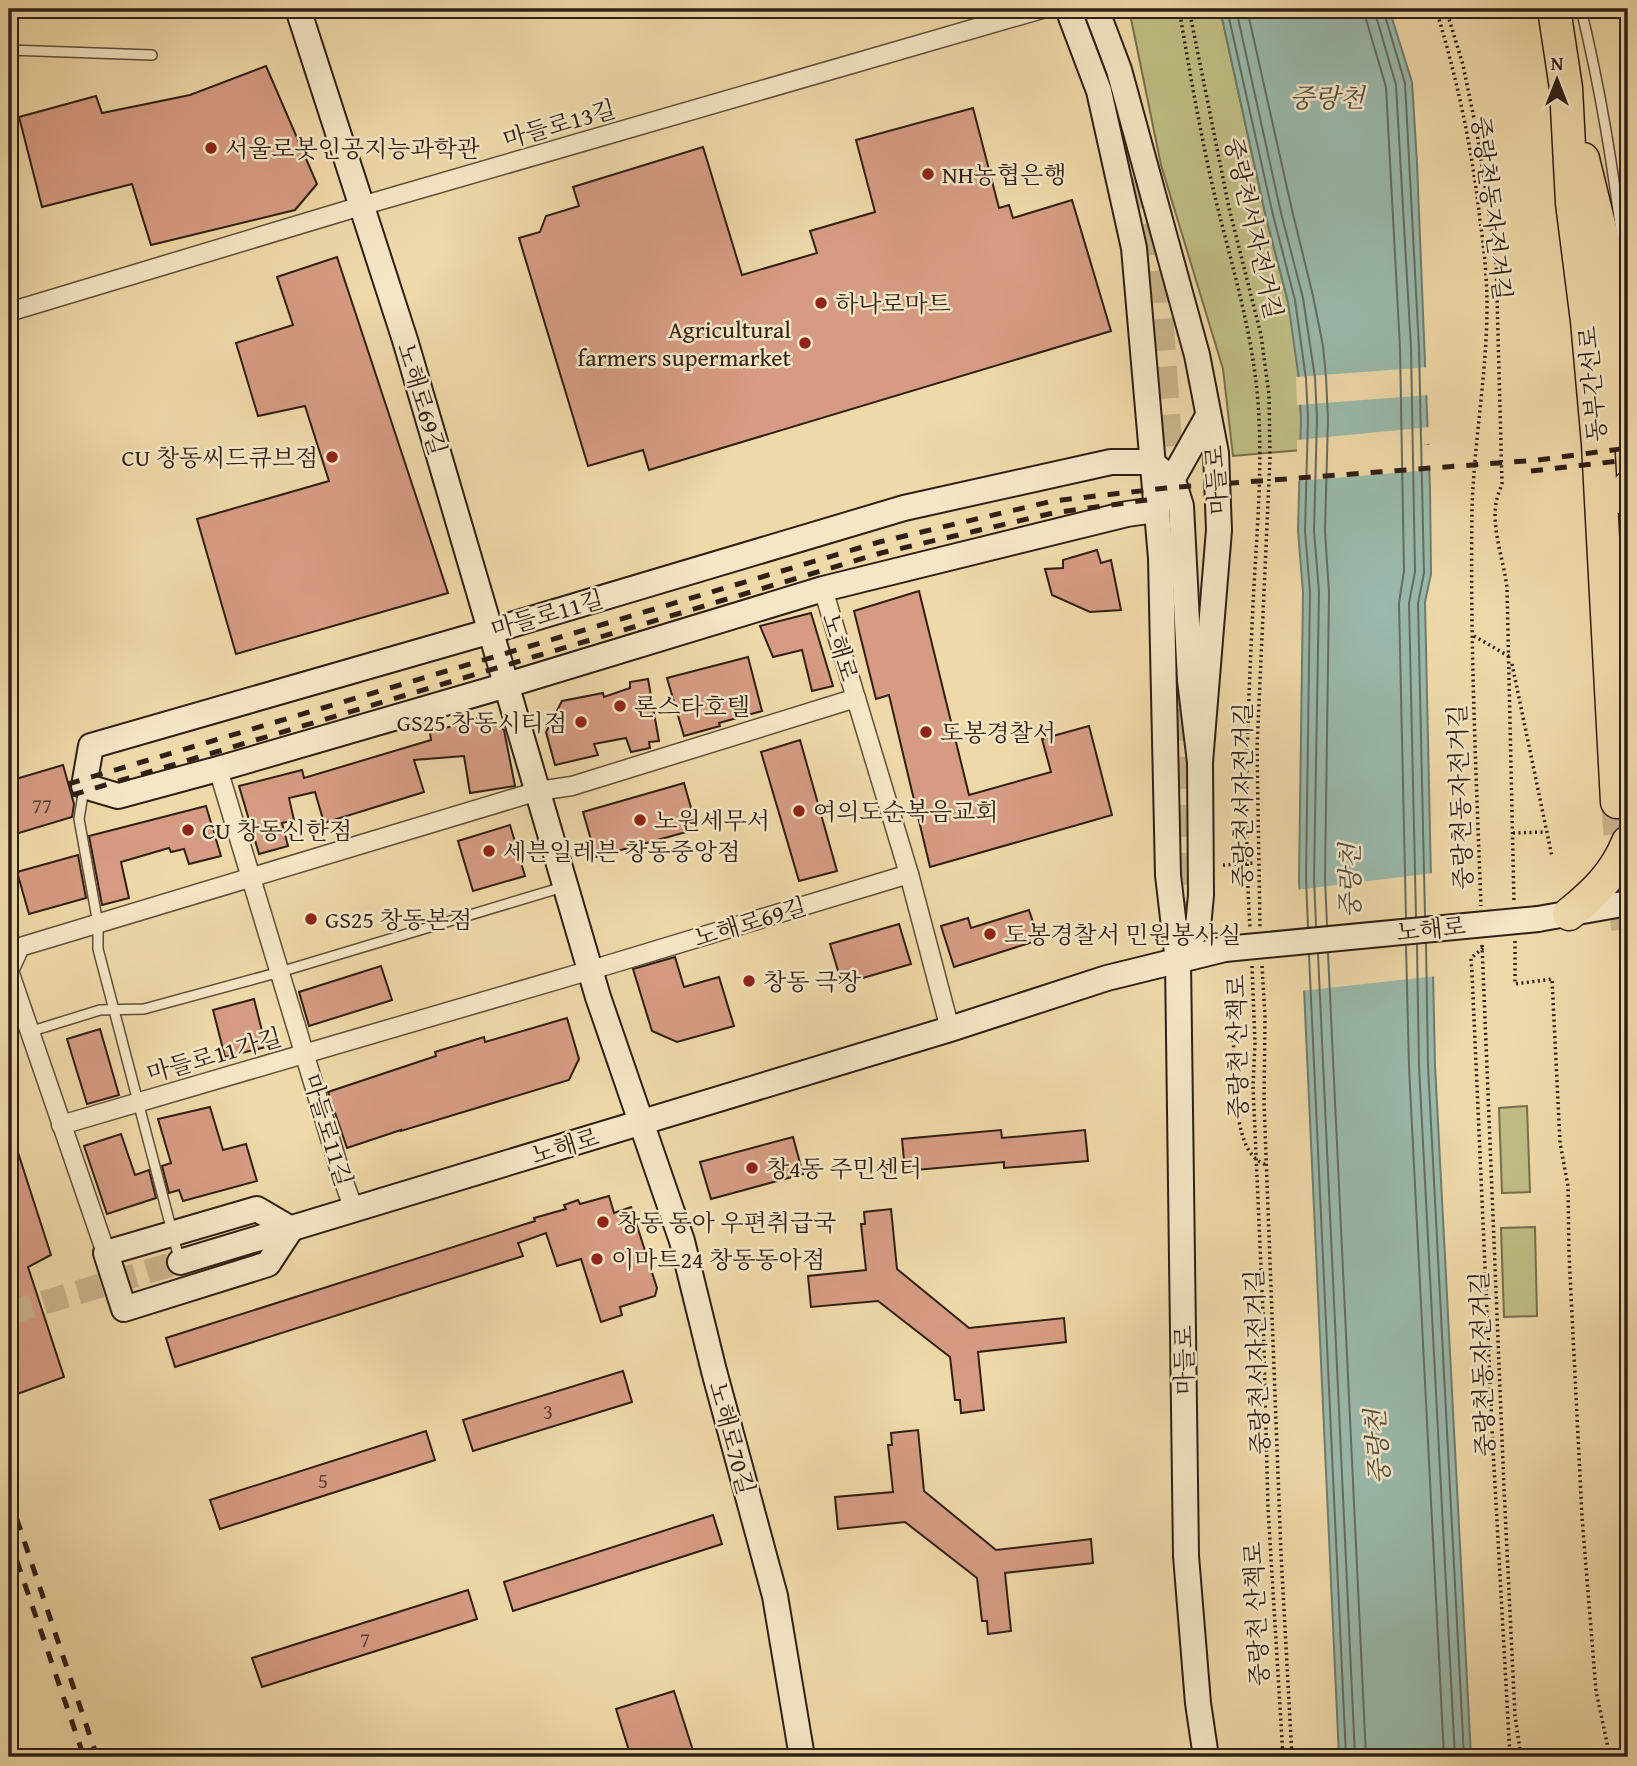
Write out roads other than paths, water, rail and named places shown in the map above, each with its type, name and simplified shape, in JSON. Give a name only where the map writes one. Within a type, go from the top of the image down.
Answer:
[{"type":"highway","name":"동부간선로","points":[[1554,9],[1566,89],[1572,203],[1587,321],[1598,444],[1617,803]]},
{"type":"highway","points":[[1566,89],[1607,257],[1622,426],[1625,493],[1620,524],[1628,609]]},
{"type":"highway","points":[[1569,914],[1601,887],[1620,861],[1628,842]]},
{"type":"main road","name":"노해로69길","points":[[298,9],[405,340],[590,970],[642,1123]]},
{"type":"main road","name":"마들로","points":[[1069,9],[1099,91],[1134,248],[1161,558],[1167,875],[1178,961],[1186,1556],[1198,1703],[1206,1757]]},
{"type":"main road","name":"마들로","points":[[1096,9],[1119,70],[1197,355],[1216,453],[1219,530],[1200,762],[1201,895],[1198,927],[1178,961]]},
{"type":"main road","points":[[84,786],[118,796],[507,685],[822,589],[1155,510],[1208,416]]},
{"type":"main road","points":[[1151,461],[1173,480],[1181,506],[1190,680],[1200,762]]},
{"type":"main road","name":"마들로11길","points":[[84,786],[90,746],[491,631],[904,508],[1111,462],[1151,461]]},
{"type":"main road","points":[[1104,520],[1135,525],[1148,535],[1161,558]]},
{"type":"main road","name":"노해로","points":[[180,1262],[950,1029],[1107,978],[1225,949],[1538,919],[1628,903]]},
{"type":"main road","name":"노해로70길","points":[[642,1123],[682,1241],[775,1596],[802,1757]]},
{"type":"main road","points":[[257,1209],[291,1229],[268,1264],[124,1308],[106,1253],[257,1209]]},
{"type":"street","name":"마들로13길","points":[[9,312],[361,206],[1042,9]]},
{"type":"street","name":"노해로","points":[[822,589],[909,874],[950,1029]]},
{"type":"street","points":[[106,1253],[9,971],[20,947],[538,791],[572,786],[856,698]]},
{"type":"street","name":"마들로11길","points":[[218,769],[354,1210]]},
{"type":"street","name":"노해로69길","points":[[305,1054],[909,874]]},
{"type":"street","name":"마들로11가길","points":[[61,1125],[305,1054]]},
{"type":"lane","points":[[1581,9],[1591,52],[1622,235],[1628,300]]},
{"type":"lane","points":[[9,50],[152,55]]},
{"type":"lane","name":"마들로11가길","points":[[84,786],[79,819],[98,924],[98,949],[180,1262]]},
{"type":"lane","points":[[29,1032],[100,1010],[145,1009],[280,972],[566,886]]},
{"type":"water","name":"중랑천","points":[[1220,9],[1389,9],[1412,82],[1430,488],[1431,574],[1425,602],[1435,1065],[1471,1757],[1339,1757],[1299,879],[1303,592],[1298,531],[1301,418],[1299,379],[1288,302],[1266,217]]},
{"type":"tunnel","points":[[1125,130],[1155,281],[1170,502]]},
{"type":"tunnel","points":[[1176,613],[1182,925]]},
{"type":"tunnel","points":[[1617,802],[1628,942]]},
{"type":"tunnel","points":[[9,1313],[180,1262]]},
{"type":"railway","points":[[68,784],[879,542],[1053,501],[1166,488],[1538,460],[1628,448]]},
{"type":"railway","points":[[1531,471],[1628,460]]},
{"type":"railway","points":[[72,795],[881,553],[1053,513],[1154,499]]},
{"type":"railway","points":[[9,1496],[97,1757]]},
{"type":"railway","points":[[9,1538],[84,1757]]},
{"type":"place","name":"서울로봇인공지능과학관","points":[[211,148]]},
{"type":"place","name":"NH농협은행","points":[[928,174]]},
{"type":"place","name":"하나로마트","points":[[821,303]]},
{"type":"place","name":"Agricultural farmers supermarket","points":[[805,343]]},
{"type":"place","name":"CU 창동씨드큐브점","points":[[332,457]]},
{"type":"place","name":"론스타호텔","points":[[620,706]]},
{"type":"place","name":"GS25 창동시티점","points":[[581,722]]},
{"type":"place","name":"도봉경찰서","points":[[926,732]]},
{"type":"place","name":"여의도순복음교회","points":[[799,811]]},
{"type":"place","name":"노원세무서","points":[[640,820]]},
{"type":"place","name":"CU 창동신한점","points":[[188,830]]},
{"type":"place","name":"세븐일레븐 창동중앙점","points":[[489,851]]},
{"type":"place","name":"GS25 창동본점","points":[[311,919]]},
{"type":"place","name":"도봉경찰서 민원봉사실","points":[[990,934]]},
{"type":"place","name":"창동 극장","points":[[749,981]]},
{"type":"place","name":"창4동 주민센터","points":[[752,1168]]},
{"type":"place","name":"창동 동아 우편취급국","points":[[603,1222]]},
{"type":"place","name":"이마트24 창동동아점","points":[[597,1259]]}]
